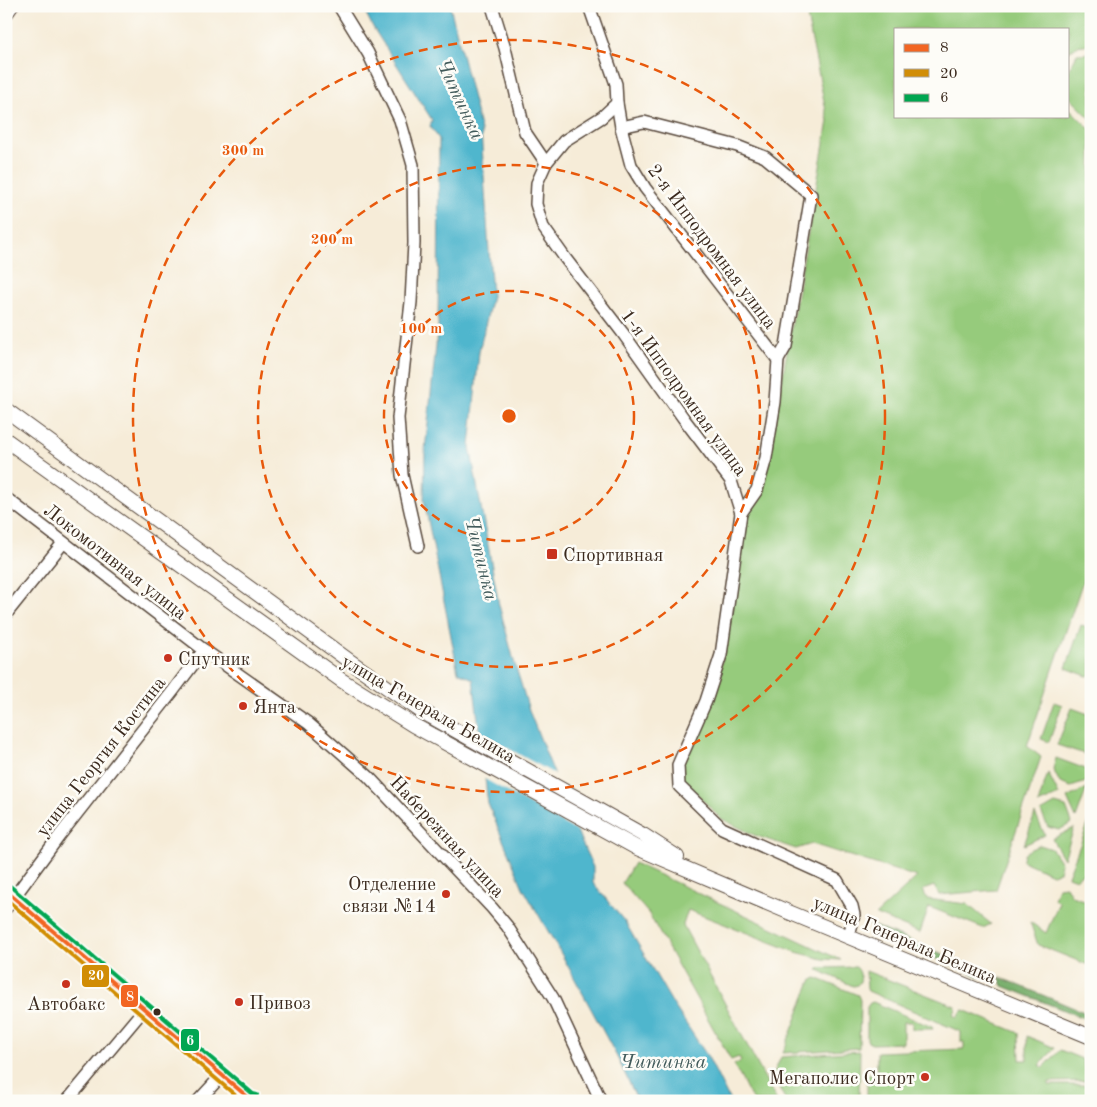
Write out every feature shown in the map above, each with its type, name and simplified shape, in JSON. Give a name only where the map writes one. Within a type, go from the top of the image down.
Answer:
[{"type":"main road","points":[[6,13],[11,6]]},
{"type":"main road","name":"улица Генерала Белика","points":[[6,410],[348,660],[421,711],[640,841]]},
{"type":"main road","name":"улица Генерала Белика","points":[[6,440],[341,680],[413,725],[705,876],[1091,1036]]},
{"type":"main road","points":[[150,543],[164,526]]},
{"type":"street","points":[[339,6],[368,53],[400,120],[413,166],[414,243],[412,302],[398,418],[402,475],[418,546]]},
{"type":"street","points":[[492,6],[505,48],[524,132],[546,163]]},
{"type":"street","name":"2-я Ипподромная улица","points":[[589,6],[616,84],[621,127],[631,166],[645,188],[778,360]]},
{"type":"street","name":"1-я Ипподромная улица","points":[[617,103],[602,117],[564,141],[546,163],[537,183],[536,204],[543,227],[731,481],[741,513],[721,655],[706,701],[678,765],[679,786],[722,828],[837,880],[852,906],[854,915],[849,936]]},
{"type":"street","points":[[621,127],[644,122],[737,146],[765,157],[810,195],[786,346],[778,360],[775,402],[766,458],[756,490],[741,513]]},
{"type":"street","name":"Локомотивная улица","points":[[6,498],[204,650]]},
{"type":"street","points":[[6,614],[63,543]]},
{"type":"street","name":"улица Георгия Костина","points":[[6,908],[10,895],[60,835],[204,650]]},
{"type":"street","name":"Набережная улица","points":[[204,650],[308,723],[368,776],[492,908],[507,926],[553,998],[602,1101]]},
{"type":"street","points":[[10,895],[254,1101]]},
{"type":"street","points":[[67,1101],[145,1008]]},
{"type":"street","points":[[198,1101],[222,1075]]},
{"type":"green space","points":[[805,6],[1091,6],[1091,44],[1077,46],[1070,51],[1070,28],[894,28],[894,118],[1070,118],[1070,109],[1091,130],[1091,557],[1027,746],[1041,757],[996,890],[939,895],[934,886],[923,890],[927,899],[967,904],[991,924],[983,928],[929,907],[920,933],[876,915],[917,877],[812,844],[796,849],[754,835],[720,818],[683,779],[681,766],[715,693],[726,641],[745,515],[761,498],[828,121]]},
{"type":"green space","points":[[1091,53],[1091,119],[1070,98],[1070,68],[1077,54]]},
{"type":"green space","points":[[1081,625],[1091,628],[1091,675],[1087,676],[1066,668]]},
{"type":"green space","points":[[1054,702],[1062,705],[1049,742],[1041,739]]},
{"type":"green space","points":[[1072,708],[1091,715],[1091,756],[1057,745]]},
{"type":"green space","points":[[1056,758],[1091,771],[1086,782],[1071,787],[1060,783],[1053,769]]},
{"type":"green space","points":[[1048,773],[1059,795],[1038,804]]},
{"type":"green space","points":[[1087,788],[1076,818],[1067,798]]},
{"type":"green space","points":[[1055,804],[1066,807],[1072,823],[1059,830],[1048,827],[1041,812]]},
{"type":"green space","points":[[1035,814],[1045,835],[1024,845]]},
{"type":"green space","points":[[1091,817],[1091,875],[1083,873],[1076,879],[1068,876]]},
{"type":"green space","points":[[1074,828],[1064,859],[1052,839]]},
{"type":"green space","points":[[1040,845],[1052,849],[1061,863],[1059,872],[1052,874],[1023,861],[1026,853]]},
{"type":"green space","points":[[634,863],[841,960],[823,959],[796,952],[688,910],[683,925],[777,1101],[753,1101],[734,1065],[741,1061],[739,1057],[731,1060],[649,914],[622,883]]},
{"type":"green space","points":[[1066,886],[1072,896],[1091,903],[1091,966],[1038,945],[1030,922],[1046,933],[1059,902],[1054,899],[1058,887]]},
{"type":"green space","points":[[869,924],[992,974],[980,977],[875,933]]},
{"type":"green space","points":[[856,967],[859,972],[860,981],[859,984],[853,986],[818,970],[820,968]]},
{"type":"green space","points":[[866,971],[955,1006],[956,1010],[953,1015],[957,1017],[963,1010],[1019,1033],[1020,1060],[1027,1060],[1027,1036],[1055,1048],[1040,1065],[1043,1068],[1060,1050],[1082,1059],[1088,1081],[1049,1082],[1049,1085],[1089,1085],[1091,1099],[1087,1101],[1045,1101],[1044,1099],[1042,1101],[877,1101],[876,1099],[867,1098],[867,1074],[877,1074],[877,1052],[964,1049],[964,1042],[961,1042],[961,1032],[868,991]]},
{"type":"green space","points":[[999,977],[1091,1015],[1091,1021],[1003,986]]},
{"type":"green space","points":[[816,978],[858,995],[860,1000],[859,1048],[783,1053],[811,981]]},
{"type":"green space","points":[[873,1002],[933,1029],[912,1029],[912,1022],[903,1022],[903,1043],[872,1044],[867,1039],[867,1007]]},
{"type":"green space","points":[[860,1051],[859,1101],[786,1101],[773,1075],[781,1057]]},
{"type":"water","name":"Читинка","points":[[362,6],[450,6],[481,131],[492,296],[479,352],[470,447],[499,605],[530,713],[593,867],[593,883],[625,922],[673,1004],[708,1057],[730,1101],[638,1101],[616,1055],[523,888],[488,804],[473,679],[458,672],[424,500],[425,450],[438,327],[439,139],[430,126],[432,120],[374,29]]},
{"type":"pier","points":[[477,731],[558,776],[580,833],[483,778]]},
{"type":"transit line","name":"6","points":[[10,886],[253,1094],[257,1095]]},
{"type":"transit line","name":"8","points":[[6,891],[254,1101]]},
{"type":"transit line","name":"20","points":[[6,899],[242,1101]]},
{"type":"place","name":"Спортивная","points":[[552,554]]},
{"type":"place","name":"Спутник","points":[[168,658]]},
{"type":"place","name":"Янта","points":[[243,706]]},
{"type":"place","name":"Отделение связи №14","points":[[446,894]]},
{"type":"place","name":"Автобакс","points":[[66,984]]},
{"type":"place","name":"Привоз","points":[[239,1002]]},
{"type":"place","name":"Мегаполис Спорт","points":[[925,1077]]}]
